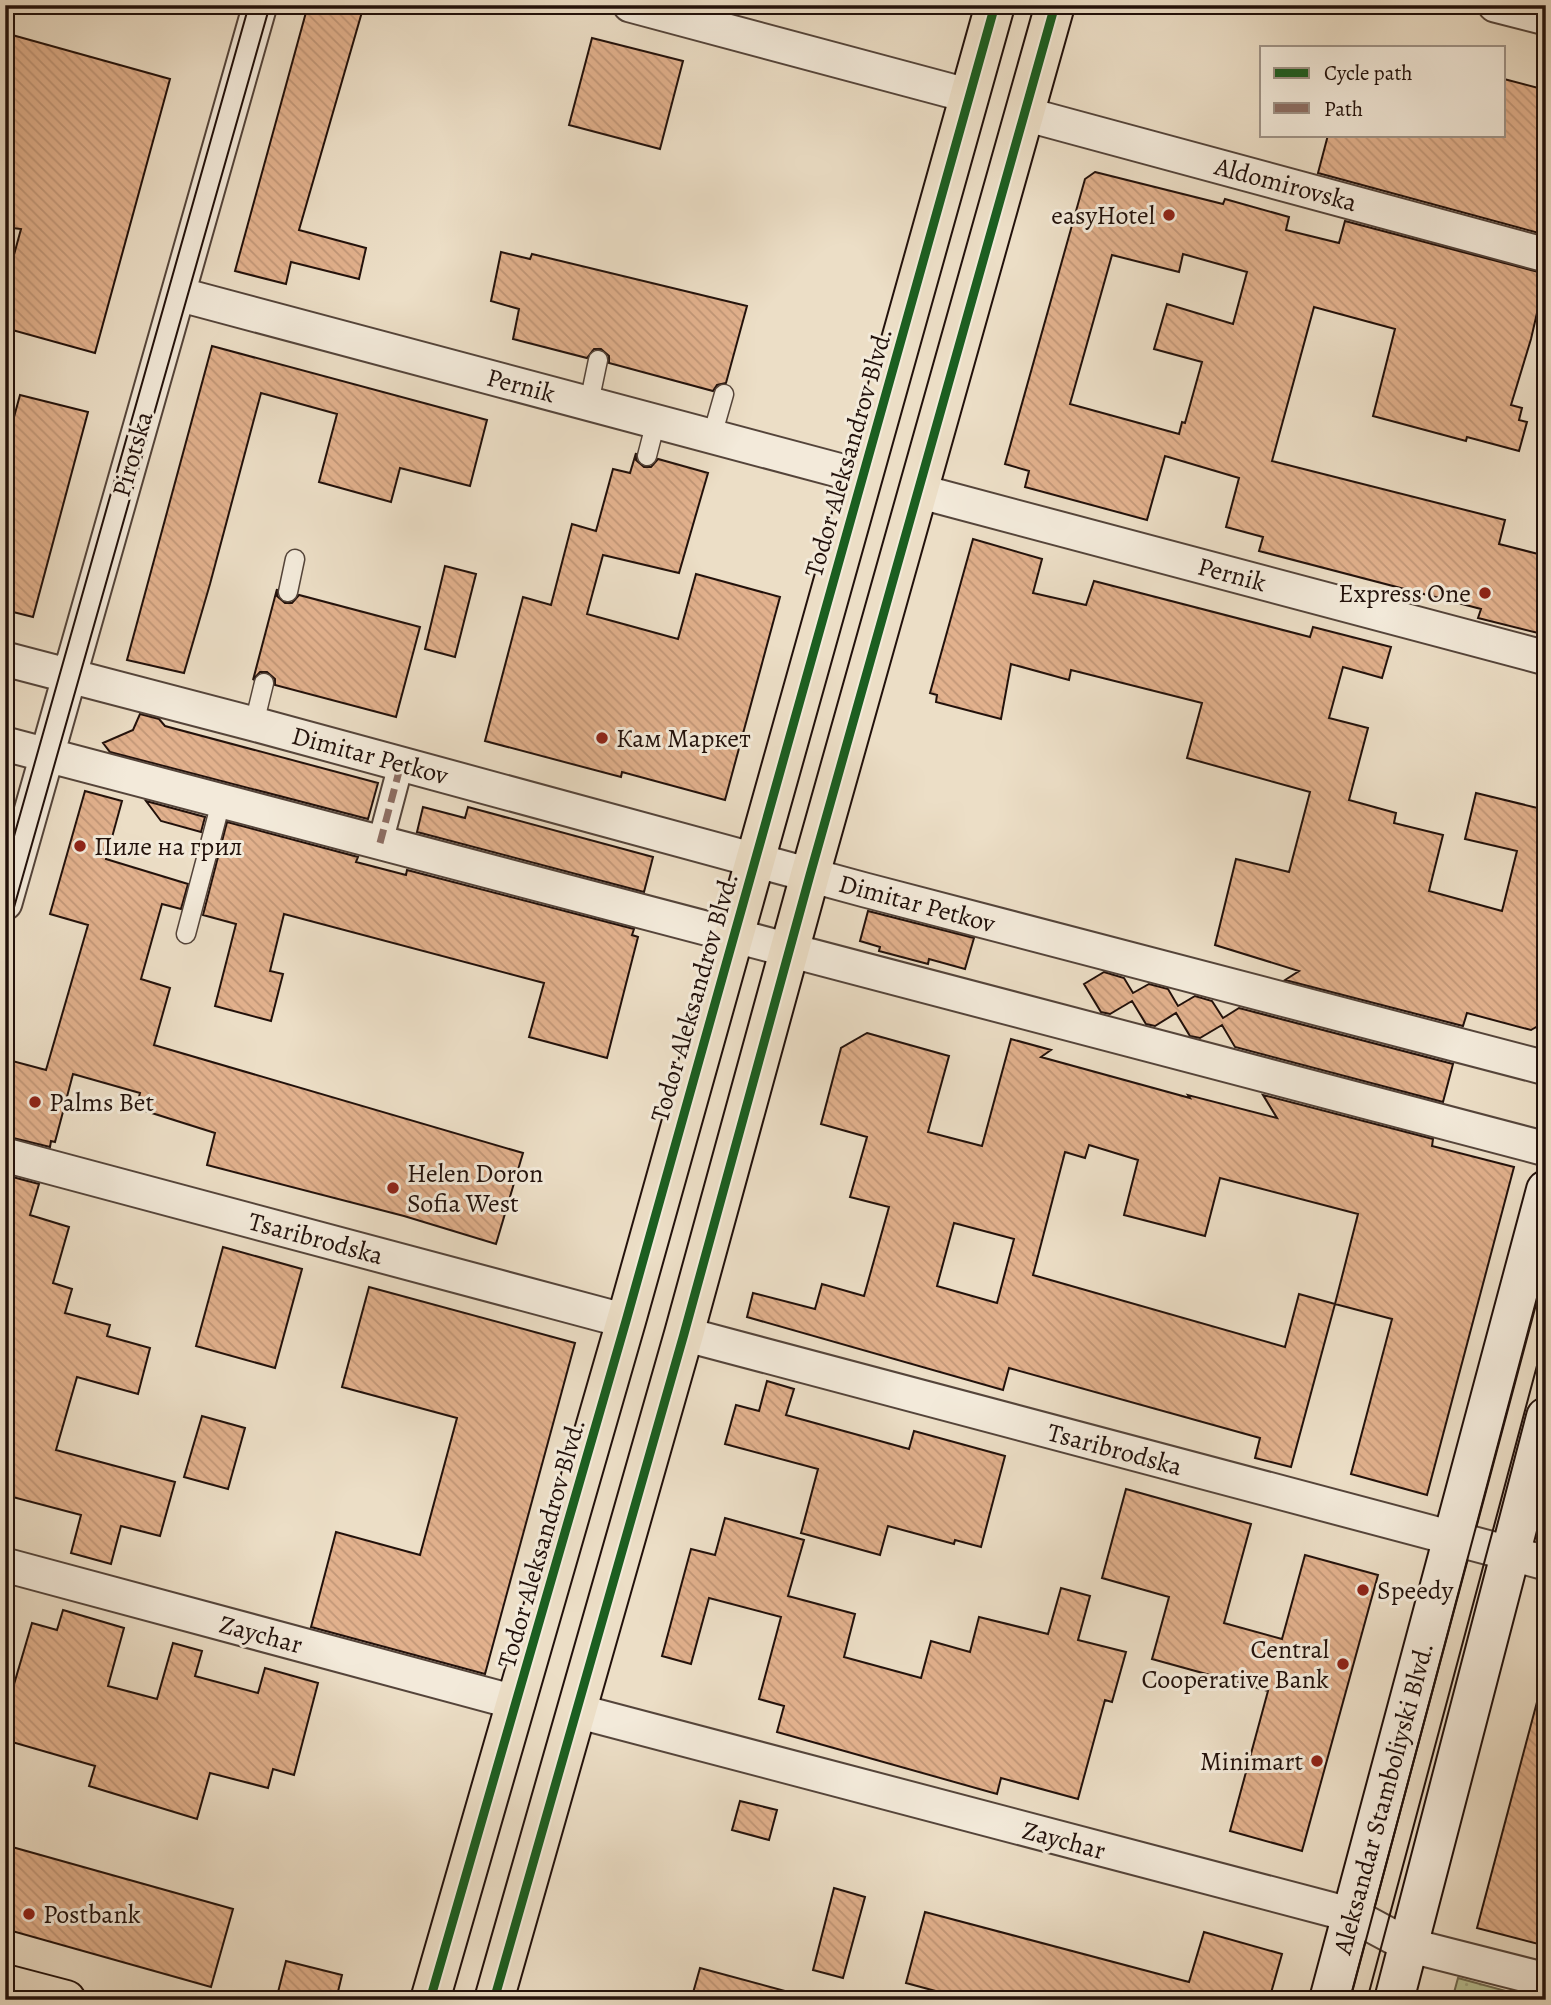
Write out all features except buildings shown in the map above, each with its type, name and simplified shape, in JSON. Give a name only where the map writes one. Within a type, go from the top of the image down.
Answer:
[{"type":"main road","name":"Todor Aleksandrov Blvd.","points":[[430,2000],[518,1703],[995,5]]},
{"type":"main road","points":[[494,2000],[684,1334],[1055,5]]},
{"type":"main road","name":"Aleksandar Stamboliyski Blvd.","points":[[1329,2000],[1546,1190]]},
{"type":"main road","points":[[1394,2000],[1408,1945],[1528,1559],[1546,1418]]},
{"type":"main road","points":[[5,1984],[66,2000]]},
{"type":"street","name":"Pirotska","points":[[5,903],[260,5]]},
{"type":"street","points":[[630,5],[970,96]]},
{"type":"street","points":[[1495,5],[1546,19]]},
{"type":"street","name":"Aldomirovska","points":[[1025,114],[1546,255]]},
{"type":"street","name":"Pernik","points":[[178,294],[864,477]]},
{"type":"street","name":"Pernik","points":[[918,491],[1546,658]]},
{"type":"street","name":"Dimitar Petkov","points":[[5,659],[254,723],[810,875],[1546,1068]]},
{"type":"street","points":[[5,744],[1546,1149]]},
{"type":"street","points":[[380,843],[401,764]]},
{"type":"street","name":"Tsaribrodska","points":[[5,1155],[626,1321]]},
{"type":"street","name":"Tsaribrodska","points":[[684,1334],[1528,1559]]},
{"type":"street","name":"Zaychar","points":[[5,1565],[518,1703]]},
{"type":"street","name":"Zaychar","points":[[577,1711],[1352,1915],[1408,1945],[1546,1980]]},
{"type":"lane","points":[[589,403],[597,360]]},
{"type":"lane","points":[[712,436],[724,394]]},
{"type":"lane","points":[[647,456],[656,421]]},
{"type":"lane","points":[[288,592],[295,559]]},
{"type":"lane","points":[[254,723],[264,682]]},
{"type":"lane","points":[[186,934],[222,802]]},
{"type":"green space","points":[[1458,1978],[1539,2000],[1452,2000]]},
{"type":"tram line","points":[[5,868],[249,5]]},
{"type":"tram line","points":[[5,939],[270,5]]},
{"type":"tram line","points":[[1350,2000],[1546,1264]]},
{"type":"tram line","points":[[1367,2000],[1546,1332]]},
{"type":"marked path","points":[[380,843],[401,764]]},
{"type":"cycle path","points":[[430,2000],[626,1321],[995,5]]},
{"type":"cycle path","points":[[494,2000],[684,1334],[1055,5]]},
{"type":"place","name":"easyHotel","points":[[1169,215]]},
{"type":"place","name":"Express One","points":[[1485,593]]},
{"type":"place","name":"Кам Маркет","points":[[602,738]]},
{"type":"place","name":"Пиле на грил","points":[[80,846]]},
{"type":"place","name":"Palms Bet","points":[[35,1102]]},
{"type":"place","name":"Helen Doron Sofia West","points":[[393,1188]]},
{"type":"place","name":"Speedy","points":[[1363,1590]]},
{"type":"place","name":"Central Cooperative Bank","points":[[1343,1664]]},
{"type":"place","name":"Minimart","points":[[1317,1761]]},
{"type":"place","name":"Postbank","points":[[29,1914]]}]
